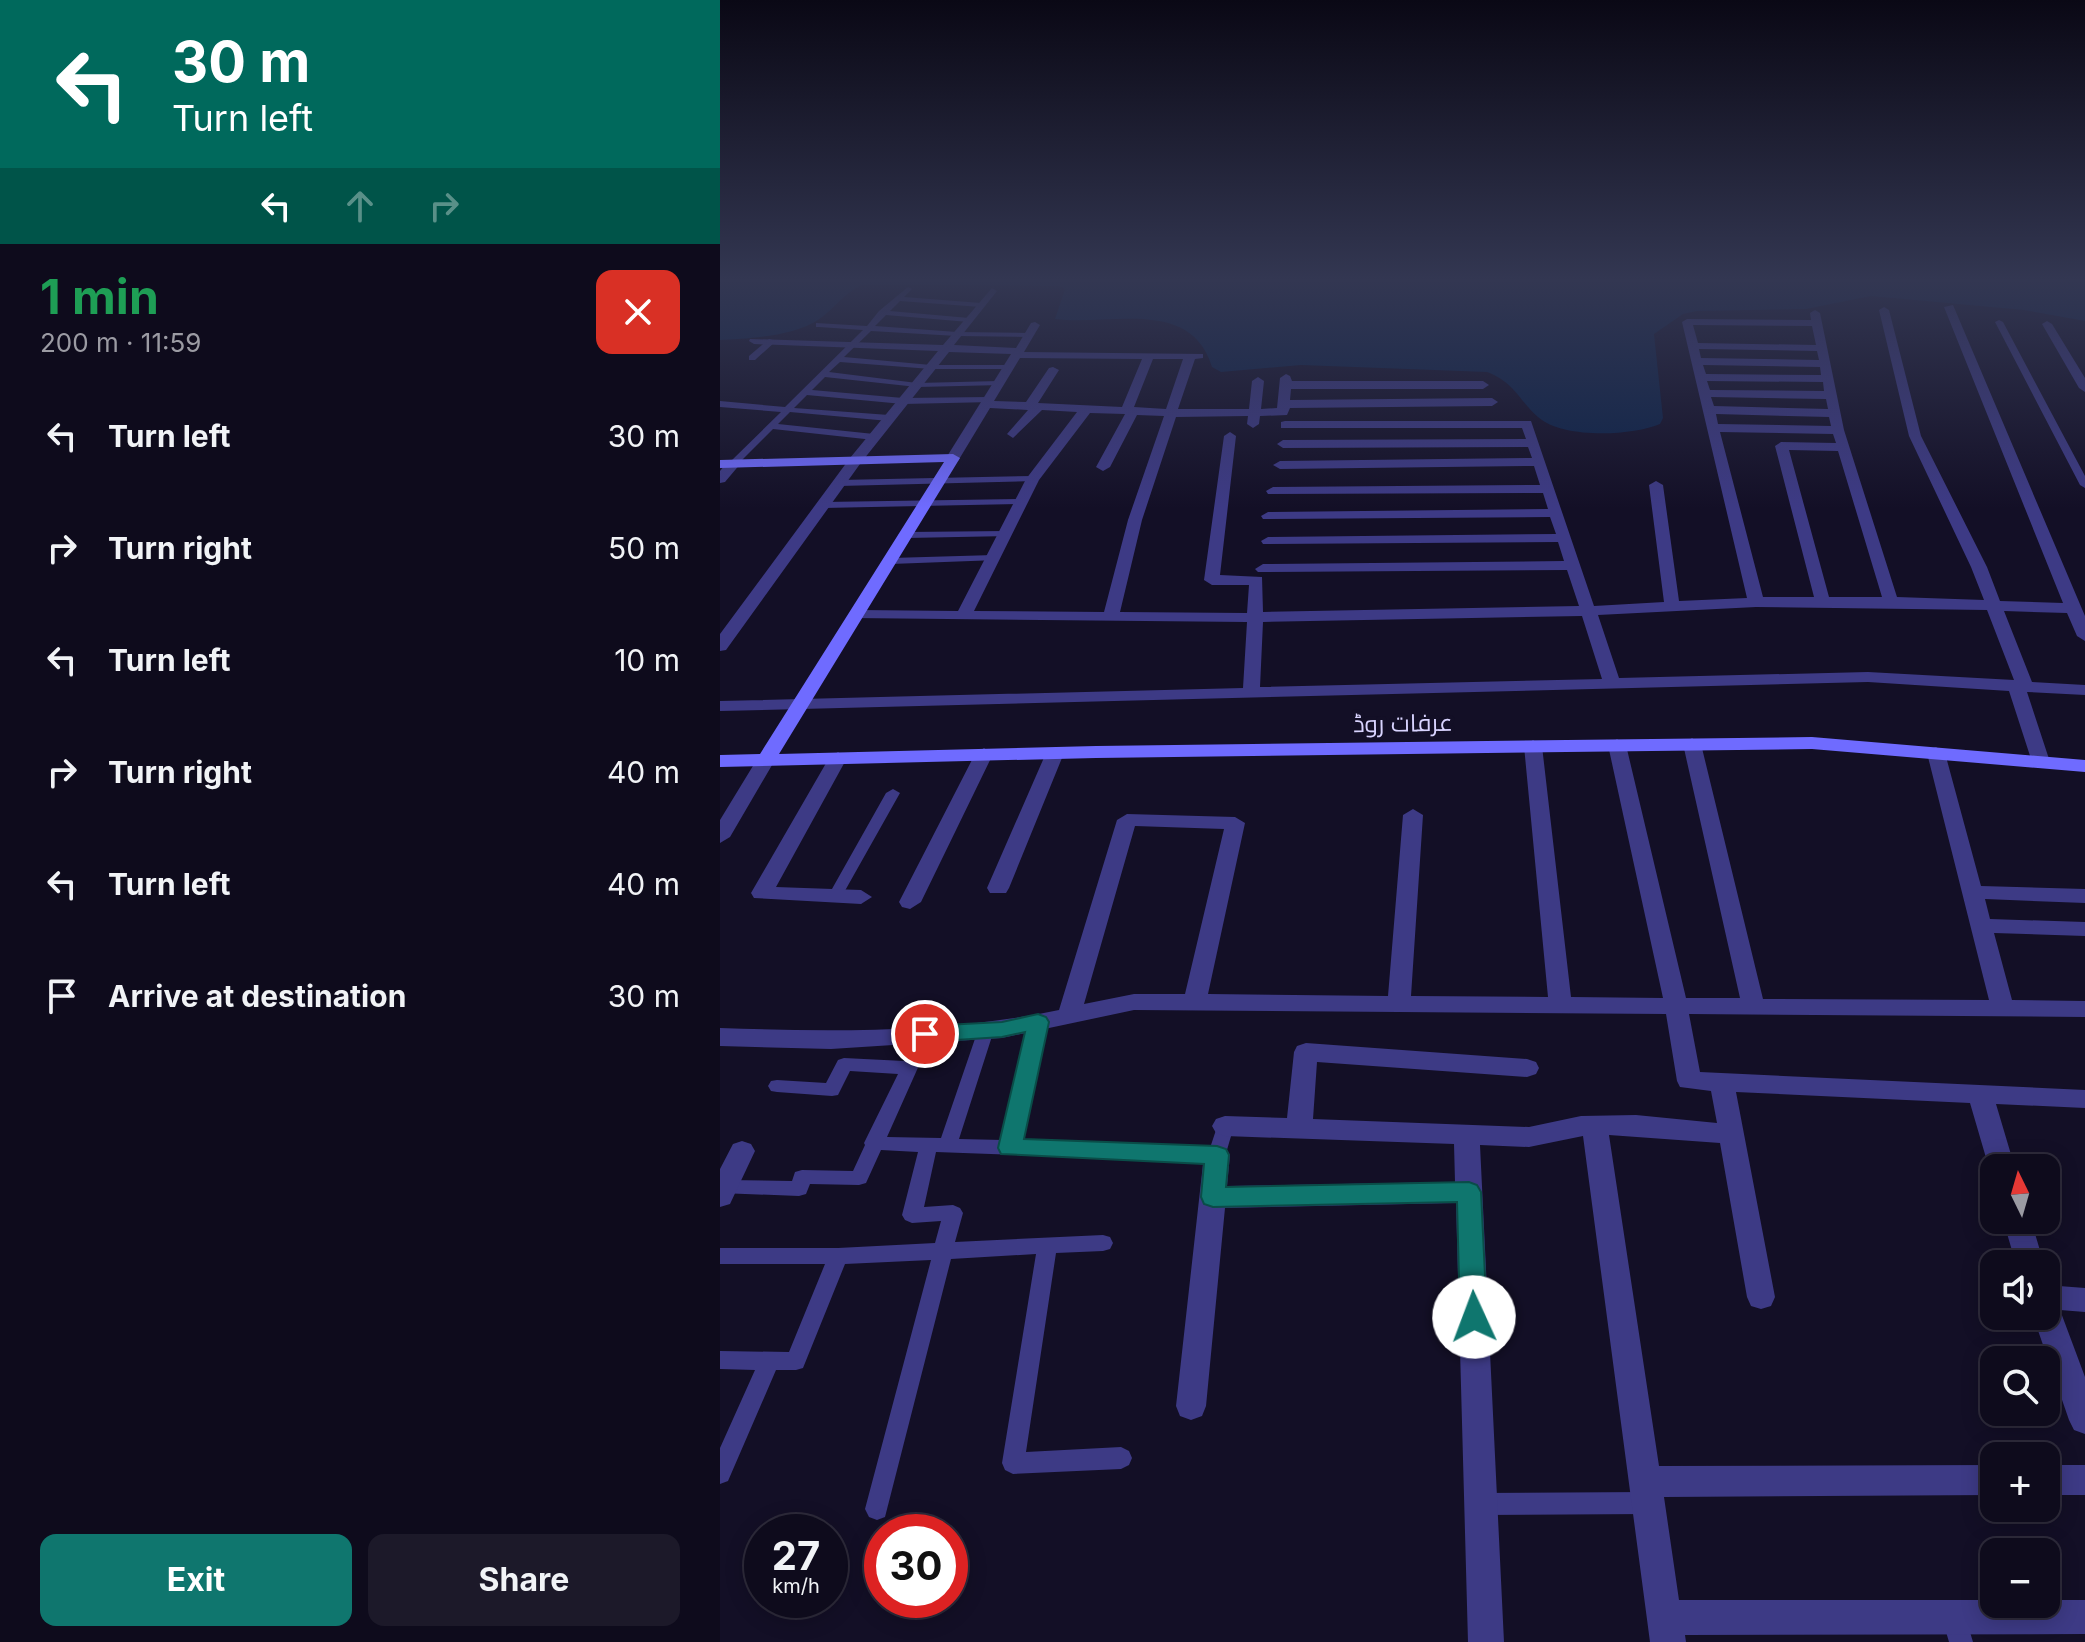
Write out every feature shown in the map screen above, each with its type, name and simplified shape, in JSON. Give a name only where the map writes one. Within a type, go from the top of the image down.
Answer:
[{"type":"street","points":[[720,646],[855,461],[940,356]]},
{"type":"street","points":[[720,837],[1016,356]]},
{"type":"street","points":[[1111,618],[1135,520],[1194,356],[1133,356]]},
{"type":"street","points":[[1103,467],[1129,412],[1149,356]]},
{"type":"street","points":[[1695,356],[1756,602]]},
{"type":"street","points":[[1825,356],[1838,430],[1891,602]]},
{"type":"street","points":[[1895,356],[1915,436],[1979,567],[2021,687],[2041,762]]},
{"type":"street","points":[[1969,356],[2085,636]]},
{"type":"street","points":[[2066,356],[2085,388]]},
{"type":"street","points":[[1696,361],[1827,364]]},
{"type":"street","points":[[1013,434],[1033,407],[1053,370]]},
{"type":"street","points":[[1699,377],[1829,379]]},
{"type":"street","points":[[1254,419],[1258,381]]},
{"type":"street","points":[[989,402],[1254,419],[1283,412],[1286,382],[1483,385]]},
{"type":"street","points":[[1704,393],[1832,395]]},
{"type":"street","points":[[1284,404],[1492,402]]},
{"type":"street","points":[[964,616],[1033,479],[1086,409]]},
{"type":"street","points":[[1708,410],[1836,413]]},
{"type":"street","points":[[1285,425],[1527,424],[1591,611],[1612,684]]},
{"type":"street","points":[[1712,428],[1838,430]]},
{"type":"street","points":[[1230,436],[1212,580],[1257,580],[1251,693]]},
{"type":"street","points":[[1283,444],[1533,443]]},
{"type":"street","points":[[1823,603],[1781,446],[1843,447]]},
{"type":"street","points":[[720,479],[727,464],[953,458]]},
{"type":"street","points":[[1280,465],[1540,462]]},
{"type":"street","points":[[1656,485],[1672,606]]},
{"type":"street","points":[[1273,491],[1549,489]]},
{"type":"street","points":[[1268,516],[1558,513]]},
{"type":"street","points":[[1268,541],[1566,538]]},
{"type":"street","points":[[1263,569],[1575,565]]},
{"type":"street","points":[[858,615],[1253,618],[1591,611],[1756,602],[1891,602],[2072,608]]},
{"type":"street","points":[[720,706],[1868,677],[2085,690]]},
{"type":"street","points":[[1692,744],[1753,1006]]},
{"type":"street","name":"عرفات روڈ","points":[[720,761],[984,754],[1836,744],[2085,766]]},
{"type":"street","points":[[1617,745],[1676,1005],[1689,1081],[2085,1099]]},
{"type":"street","points":[[1533,746],[1560,1004]]},
{"type":"street","points":[[998,888],[1055,753]]},
{"type":"street","points":[[1936,753],[2003,1009]]},
{"type":"street","points":[[910,902],[984,754]]},
{"type":"street","points":[[838,758],[762,893],[861,897]]},
{"type":"street","points":[[1399,1004],[1413,815]]},
{"type":"street","points":[[1069,1015],[1127,820],[1235,823],[1195,1002]]},
{"type":"street","points":[[1973,892],[2085,896]]},
{"type":"street","points":[[1981,926],[2085,929]]},
{"type":"street","points":[[720,1037],[831,1040],[986,1030],[1134,1002],[2085,1009]]},
{"type":"street","points":[[1299,1129],[1306,1052],[1527,1068]]},
{"type":"street","points":[[1722,1082],[1761,1297]]},
{"type":"street","points":[[1980,1094],[1998,1154]]},
{"type":"street","points":[[1225,1126],[1529,1137],[1581,1126],[1636,1125],[1732,1134]]},
{"type":"street","points":[[1595,1126],[1666,1630],[1958,1630],[2085,1617]]},
{"type":"street","points":[[1467,1135],[1486,1642]]},
{"type":"street","points":[[722,1191],[742,1151]]},
{"type":"street","points":[[1191,1406],[1217,1155]]},
{"type":"street","points":[[1213,1197],[1469,1192]]},
{"type":"street","points":[[2060,1298],[2085,1300]]},
{"type":"street","points":[[2053,1330],[2085,1420]]},
{"type":"street","points":[[2060,1480],[2085,1480]]},
{"type":"street","points":[[1647,1493],[1980,1481]]},
{"type":"lane","points":[[727,464],[771,426],[840,356]]},
{"type":"lane","points":[[2017,356],[2085,485]]},
{"type":"lane","points":[[837,359],[931,367],[1009,367]]},
{"type":"lane","points":[[822,374],[917,385],[999,383]]},
{"type":"lane","points":[[805,392],[903,401],[989,402]]},
{"type":"lane","points":[[720,404],[889,418]]},
{"type":"lane","points":[[771,426],[874,437]]},
{"type":"lane","points":[[839,483],[1033,479]]},
{"type":"lane","points":[[823,505],[1020,502]]},
{"type":"lane","points":[[907,535],[1006,534]]},
{"type":"lane","points":[[891,561],[994,558]]},
{"type":"lane","points":[[835,896],[893,793]]},
{"type":"lane","points":[[1010,1148],[1038,1022]]},
{"type":"lane","points":[[877,1509],[946,1251],[953,1213],[912,1215],[986,1030]]},
{"type":"lane","points":[[722,1191],[799,1189],[802,1177],[859,1178],[925,1034]]},
{"type":"lane","points":[[777,1086],[832,1090],[844,1064],[909,1068]]},
{"type":"lane","points":[[873,1143],[1217,1155],[1225,1126]]},
{"type":"lane","points":[[720,1256],[838,1256],[1103,1243]]},
{"type":"lane","points":[[1047,1246],[1013,1463],[1121,1458]]},
{"type":"lane","points":[[720,1360],[796,1361],[838,1256]]},
{"type":"lane","points":[[720,1473],[770,1360]]},
{"type":"lane","points":[[1481,1504],[1647,1493]]},
{"type":"water","points":[[1206,356],[1656,356],[1663,418],[1660,424],[1648,428],[1615,433],[1563,429],[1538,417],[1510,386],[1487,372],[1301,365],[1221,372],[1212,367]]},
{"type":"route","points":[[925,1034],[1002,1030],[1038,1022],[1010,1148],[1217,1155],[1213,1197],[1469,1192],[1474,1317]]}]
